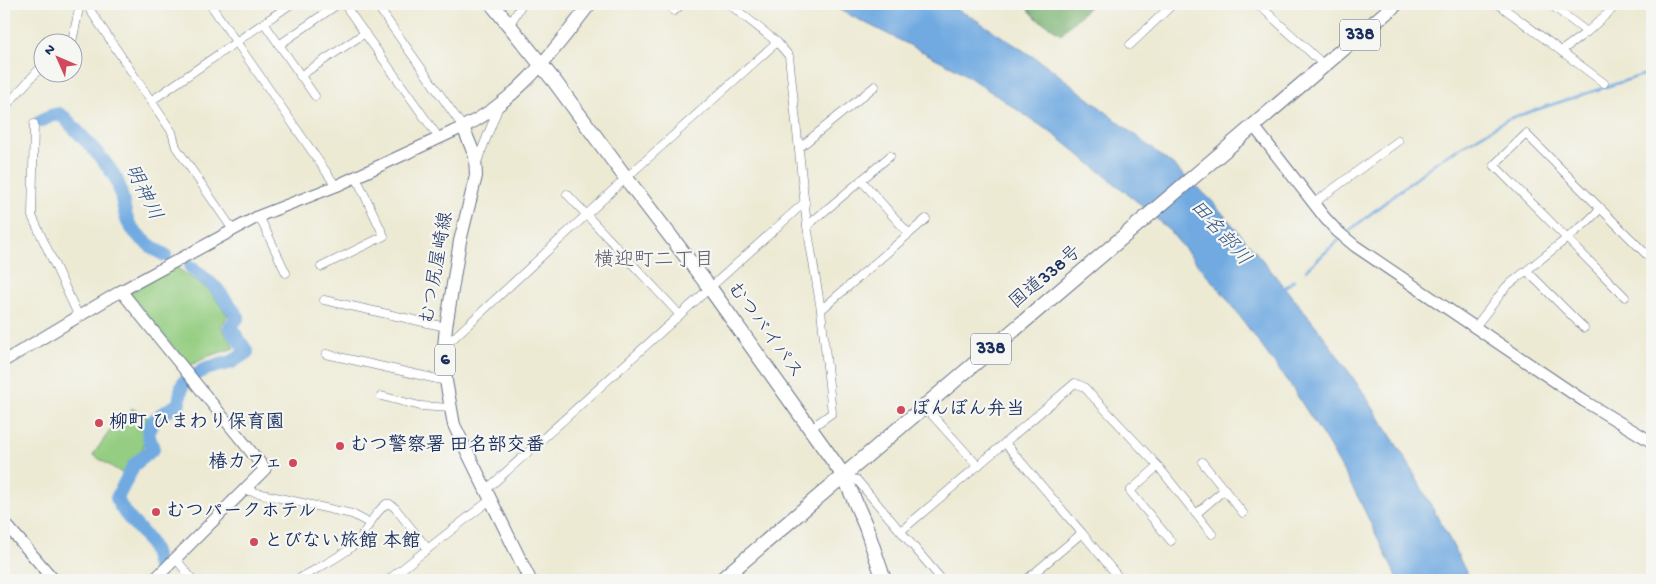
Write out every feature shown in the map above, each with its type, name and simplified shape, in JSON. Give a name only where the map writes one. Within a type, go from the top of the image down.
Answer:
[{"type":"highway","name":"むつバイパス","points":[[492,4],[555,82],[710,288],[844,476],[866,527],[884,580]]},
{"type":"highway","name":"国道338号","points":[[721,580],[1396,4]]},
{"type":"main road","points":[[463,127],[499,106],[541,66],[590,4]]},
{"type":"main road","name":"むつ尻屋崎線","points":[[463,127],[472,147],[476,164],[476,176],[460,241],[446,327],[444,347],[446,381],[454,425],[530,580]]},
{"type":"street","points":[[74,32],[80,4]]},
{"type":"street","points":[[86,4],[172,132],[176,147],[233,230]]},
{"type":"street","points":[[210,4],[336,186]]},
{"type":"street","points":[[151,101],[291,4]]},
{"type":"street","points":[[279,45],[338,4]]},
{"type":"street","points":[[344,4],[439,138]]},
{"type":"street","points":[[4,361],[121,291],[259,216],[336,186],[463,127],[376,4]]},
{"type":"street","points":[[509,26],[522,4]]},
{"type":"street","points":[[674,12],[682,4]]},
{"type":"street","points":[[729,4],[777,42],[789,56],[807,226],[821,310],[832,413],[811,428]]},
{"type":"street","points":[[1130,44],[1173,4]]},
{"type":"street","points":[[1258,4],[1324,65]]},
{"type":"street","points":[[1498,4],[1604,83]]},
{"type":"street","points":[[1550,4],[1587,32]]},
{"type":"street","points":[[1561,51],[1587,32],[1613,5]]},
{"type":"street","points":[[264,23],[315,96]]},
{"type":"street","points":[[300,76],[365,33]]},
{"type":"street","points":[[444,347],[626,178],[777,42]]},
{"type":"street","points":[[4,108],[32,77]]},
{"type":"street","points":[[799,148],[875,86]]},
{"type":"street","points":[[476,164],[499,106]]},
{"type":"street","points":[[34,124],[32,216],[79,317]]},
{"type":"street","points":[[1253,125],[1337,231],[1355,246],[1584,401],[1652,442]]},
{"type":"street","points":[[1625,297],[1494,165],[1526,134],[1650,258]]},
{"type":"street","points":[[1314,203],[1398,141]]},
{"type":"street","points":[[807,226],[890,156]]},
{"type":"street","points":[[321,267],[384,236],[356,177]]},
{"type":"street","points":[[861,180],[909,234]]},
{"type":"street","points":[[567,194],[680,315]]},
{"type":"street","points":[[388,580],[428,549],[488,495],[680,315],[805,202]]},
{"type":"street","points":[[1475,327],[1506,287],[1586,223],[1601,208]]},
{"type":"street","points":[[259,216],[286,273]]},
{"type":"street","points":[[821,310],[926,219]]},
{"type":"street","points":[[1526,271],[1584,328]]},
{"type":"street","points":[[121,291],[265,469],[154,580]]},
{"type":"street","points":[[324,300],[446,327]]},
{"type":"street","points":[[326,354],[446,381]]},
{"type":"street","points":[[901,531],[1075,384],[1084,387],[1158,466],[1212,534]]},
{"type":"street","points":[[381,396],[420,406],[451,408]]},
{"type":"street","points":[[924,406],[978,466]]},
{"type":"street","points":[[1004,443],[1121,580]]},
{"type":"street","points":[[1202,462],[1244,513]]},
{"type":"street","points":[[1158,466],[1130,491],[1171,541]]},
{"type":"street","points":[[844,476],[858,480],[942,580]]},
{"type":"street","points":[[1196,514],[1225,489]]},
{"type":"street","points":[[244,490],[352,514],[369,523]]},
{"type":"street","points":[[297,580],[354,545],[364,534],[377,511],[386,504],[390,504],[428,549]]},
{"type":"street","points":[[4,522],[54,580]]},
{"type":"street","points":[[1026,580],[1082,533]]},
{"type":"street","points":[[175,558],[193,580]]},
{"type":"green space","points":[[1024,4],[1092,4],[1061,34],[1036,18]]},
{"type":"green space","points":[[173,265],[209,290],[228,316],[221,326],[234,348],[209,356],[189,366],[129,293]]},
{"type":"green space","points":[[132,408],[152,420],[145,434],[143,448],[125,475],[93,455],[116,422],[126,423]]},
{"type":"water","name":"田名部川","points":[[828,4],[944,4],[970,16],[1049,67],[1174,166],[1211,200],[1320,331],[1361,389],[1408,463],[1470,580],[1398,580],[1359,499],[1328,444],[1293,389],[1225,296],[1167,228],[1056,136],[957,69]]},
{"type":"waterway","points":[[1349,231],[1436,162],[1508,119],[1652,72]]},
{"type":"waterway","name":"明神川","points":[[41,121],[59,114],[65,118],[115,177],[131,227],[144,241],[165,255]]},
{"type":"waterway","points":[[1306,270],[1339,240]]},
{"type":"waterway","name":"明神川","points":[[191,267],[216,288],[238,317],[230,327],[247,352],[232,362],[205,369],[195,375]]},
{"type":"waterway","points":[[1283,289],[1294,280]]},
{"type":"waterway","name":"明神川","points":[[158,566],[153,549],[144,535],[124,512],[117,498],[134,465],[153,449],[149,437],[151,426],[158,417],[178,405],[184,382]]},
{"type":"place","name":"ぼんぼん弁当","points":[[901,410]]},
{"type":"place","name":"柳町 ひまわり保育園","points":[[99,423]]},
{"type":"place","name":"むつ警察署 田名部交番","points":[[340,446]]},
{"type":"place","name":"椿カフェ","points":[[293,463]]},
{"type":"place","name":"むつパークホテル","points":[[156,512]]},
{"type":"place","name":"とびない旅館 本館","points":[[254,542]]},
{"type":"district","name":"横迎町二丁目","points":[[654,261]]}]
